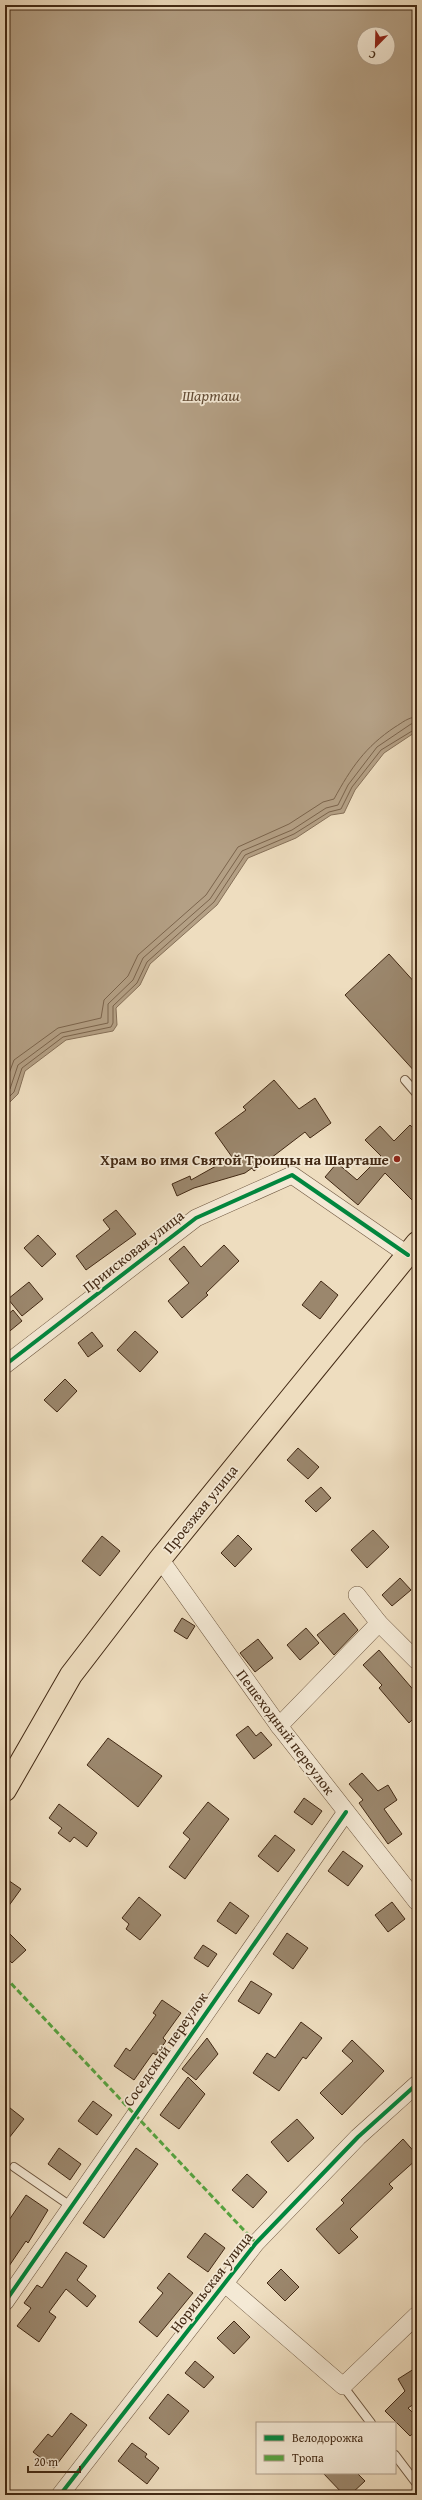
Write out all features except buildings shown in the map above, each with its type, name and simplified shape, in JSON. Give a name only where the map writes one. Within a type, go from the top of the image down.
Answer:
[{"type":"main road","name":"Проезжая улица","points":[[5,1790],[71,1675],[160,1559],[412,1249]]},
{"type":"street","name":"Приисковая улица","points":[[5,1365],[196,1218],[292,1175],[412,1249]]},
{"type":"street","name":"Пешеходный переулок","points":[[160,1559],[279,1726],[417,1902]]},
{"type":"street","points":[[357,1596],[379,1623],[417,1661]]},
{"type":"street","points":[[279,1726],[379,1623]]},
{"type":"street","name":"Соседский переулок","points":[[5,2301],[346,1812]]},
{"type":"street","name":"Норильская улица","points":[[60,2495],[256,2243],[358,2137],[417,2084]]},
{"type":"street","points":[[224,2284],[342,2386],[417,2315]]},
{"type":"lane","points":[[405,1080],[417,1094]]},
{"type":"lane","points":[[14,2167],[72,2207]]},
{"type":"lane","points":[[342,2386],[370,2422]]},
{"type":"lane","points":[[396,2456],[417,2484]]},
{"type":"water","name":"Шарташ","points":[[5,5],[417,5],[417,731],[384,753],[355,790],[344,813],[331,815],[296,838],[248,858],[217,905],[150,964],[140,985],[116,1008],[117,1025],[113,1031],[66,1040],[25,1071],[18,1094],[5,1107]]},
{"type":"marked path","points":[[5,1977],[256,2243]]},
{"type":"cycle path","points":[[5,1365],[196,1218],[292,1175],[408,1255]]},
{"type":"cycle path","points":[[5,2302],[346,1812]]},
{"type":"cycle path","points":[[60,2495],[256,2243],[358,2137],[417,2084]]},
{"type":"place","name":"Храм во имя Святой Троицы на Шарташе","points":[[397,1159]]}]
